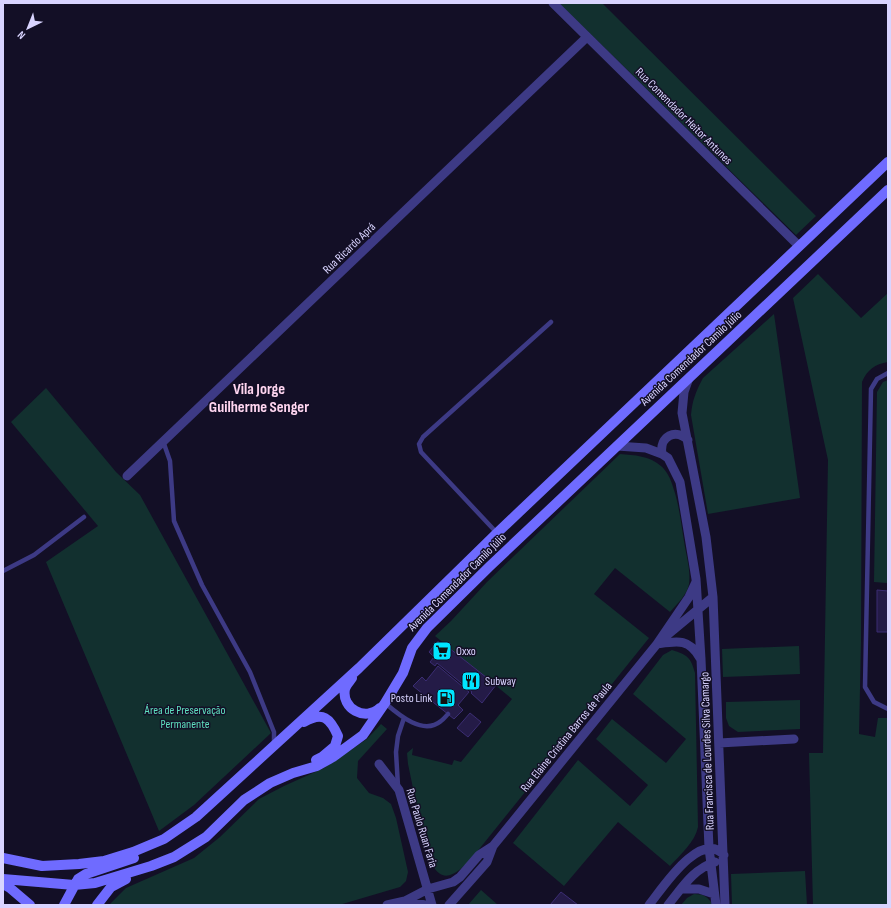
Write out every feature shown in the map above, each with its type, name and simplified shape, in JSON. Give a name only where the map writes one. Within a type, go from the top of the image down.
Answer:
[{"type":"main road","name":"Avenida Comendador Camilo Júlio","points":[[3,858],[42,866],[104,861],[133,852],[164,839],[196,817],[359,668],[497,533],[888,162]]},
{"type":"main road","name":"Avenida Comendador Camilo Júlio","points":[[3,880],[74,885],[95,883],[151,866],[174,857],[206,837],[244,800],[270,783],[293,773],[317,766],[333,757],[363,735],[403,673],[412,648],[427,628],[490,566],[888,190]]},
{"type":"main road","points":[[359,668],[345,688],[345,697],[350,707],[360,714],[366,715],[375,713],[385,703]]},
{"type":"main road","points":[[291,730],[313,717],[322,717],[332,723],[338,736],[335,746],[331,750],[322,757],[293,773]]},
{"type":"main road","points":[[64,905],[78,879],[86,874],[130,860],[152,849],[176,831]]},
{"type":"main road","points":[[97,905],[111,887],[151,866]]},
{"type":"main road","points":[[3,884],[30,905]]},
{"type":"street","name":"Rua Comendador Heitor Antunes","points":[[553,3],[799,246]]},
{"type":"street","name":"Rua Ricardo Aprá","points":[[127,476],[587,37]]},
{"type":"street","name":"Rua Francisca de Lourdes Silva Camargo","points":[[689,378],[684,392],[682,413],[706,537],[713,596],[726,905]]},
{"type":"street","points":[[617,446],[642,447],[655,450],[662,454],[662,445],[665,438],[670,435],[675,434],[684,436],[688,440]]},
{"type":"street","name":"Rua Francisca de Lourdes Silva Camargo","points":[[662,454],[668,458],[680,482],[698,592],[709,848],[716,905]]},
{"type":"street","name":"Rua Elaine Cristina Barros de Paula","points":[[405,901],[428,889],[453,882],[460,877],[479,855],[493,846],[657,644],[686,601],[696,579]]},
{"type":"street","points":[[698,592],[707,589],[713,596],[699,609]]},
{"type":"street","name":"Rua Elaine Cristina Barros de Paula","points":[[686,601],[698,592]]},
{"type":"street","name":"Rua Elaine Cristina Barros de Paula","points":[[657,644],[699,609]]},
{"type":"street","points":[[657,644],[680,641],[686,643],[694,649],[701,659]]},
{"type":"street","points":[[719,743],[794,739]]},
{"type":"street","name":"Rua Paulo Ruan Faria","points":[[379,764],[399,790],[432,905]]},
{"type":"street","name":"Rua Elaine Cristina Barros de Paula","points":[[449,904],[487,862],[493,846]]},
{"type":"street","points":[[649,905],[675,872],[690,856],[709,848],[715,848],[724,857],[700,868],[668,905]]},
{"type":"street","points":[[675,872],[678,870],[684,871],[688,877],[684,885]]},
{"type":"street","points":[[684,885],[714,894]]},
{"type":"street","points":[[387,905],[405,901],[425,905]]},
{"type":"lane","points":[[497,533],[421,452],[419,444],[423,437],[551,322]]},
{"type":"lane","points":[[888,373],[877,379],[871,389],[865,687],[874,702],[888,709]]},
{"type":"lane","points":[[163,441],[170,461],[174,521],[202,585],[250,672],[274,732],[274,747]]},
{"type":"lane","points":[[3,571],[34,554],[84,517]]},
{"type":"lane","points":[[385,703],[414,724],[425,726],[434,725],[448,714]]},
{"type":"lane","points":[[399,790],[396,752],[398,736],[404,718]]},
{"type":"green space","points":[[559,3],[602,3],[816,216],[796,235]]},
{"type":"green space","points":[[818,274],[861,318],[888,293],[888,362],[879,364],[872,368],[866,374],[862,382],[861,643],[859,734],[875,737],[878,718],[888,718],[888,905],[813,905],[809,753],[823,753],[828,460],[793,298]]},
{"type":"green space","points":[[774,314],[800,498],[708,514],[691,415],[692,405],[698,387],[703,378]]},
{"type":"green space","points":[[888,380],[887,583],[874,582],[877,392],[883,382]]},
{"type":"green space","name":"Área de Preservação Permanente","points":[[46,388],[116,472],[140,495],[271,733],[194,805],[159,831],[46,562],[98,526],[11,422]]},
{"type":"green space","points":[[620,454],[652,460],[665,470],[671,481],[680,514],[689,568],[688,588],[670,612],[615,568],[594,594],[649,638],[472,858],[457,872],[447,876],[441,875],[432,864],[418,812],[407,753],[413,748],[412,755],[452,765],[454,760],[461,762],[512,699],[435,636],[487,582]]},
{"type":"green space","points":[[799,646],[800,674],[723,677],[722,649]]},
{"type":"green space","points":[[672,650],[682,654],[690,660],[695,673],[698,827],[694,838],[670,866],[618,822],[564,886],[513,843],[578,760],[630,806],[648,785],[596,739],[612,719],[666,763],[686,739],[633,694],[663,655]]},
{"type":"green space","points":[[800,700],[800,729],[738,732],[729,726],[726,718],[726,702]]},
{"type":"green space","points":[[381,724],[387,729],[358,761],[357,778],[369,793],[383,798],[391,804],[396,818],[408,872],[406,881],[400,887],[339,905],[109,905],[126,888],[194,858],[220,837],[259,799],[324,768],[367,739]]},
{"type":"green space","points":[[805,871],[807,905],[732,905],[731,874]]},
{"type":"green space","points":[[481,890],[498,905],[468,905]]},
{"type":"green space","points":[[694,894],[705,896],[713,905],[681,905],[687,898]]},
{"type":"building","points":[[877,590],[888,591],[888,632],[877,632]]},
{"type":"building","points":[[438,641],[443,646],[444,644],[496,685],[482,703],[471,693],[472,692],[437,663],[435,666],[430,662],[434,657],[429,652]]},
{"type":"building","name":"Posto Link","points":[[438,666],[469,692],[458,705],[463,710],[454,719],[413,686],[422,677],[426,681]]},
{"type":"building","points":[[470,713],[481,722],[468,737],[457,728]]},
{"type":"building","points":[[561,892],[578,905],[550,905]]},
{"type":"place","name":"Oxxo","points":[[442,651]]},
{"type":"place","name":"Subway","points":[[471,681]]},
{"type":"place","name":"Posto Link","points":[[446,698]]},
{"type":"district","name":"Vila Jorge Guilherme Senger","points":[[259,397]]}]
